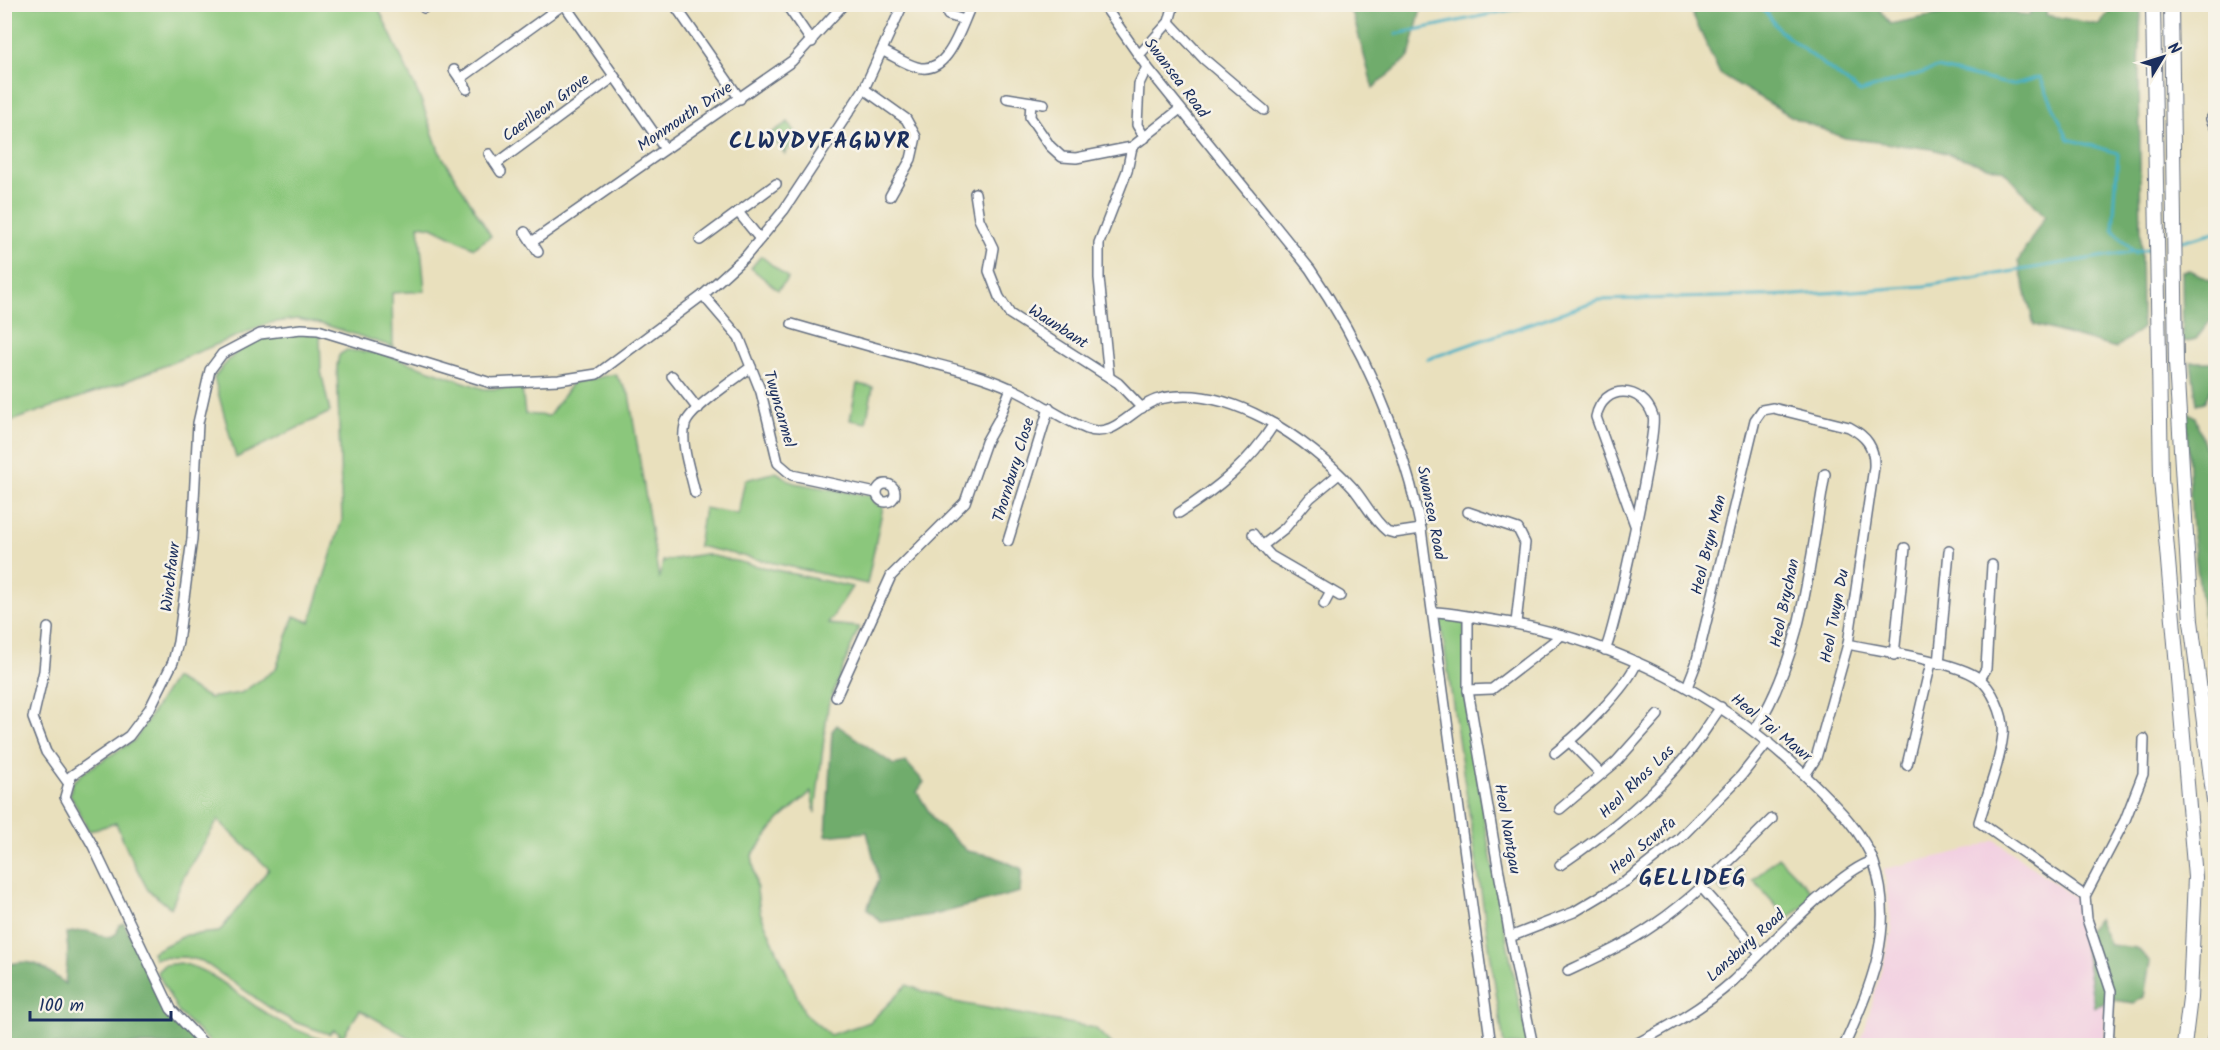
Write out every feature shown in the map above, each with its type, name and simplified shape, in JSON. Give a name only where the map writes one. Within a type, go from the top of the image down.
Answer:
[{"type":"highway","points":[[2153,4],[2161,479],[2195,876],[2190,998],[2184,1046]]},
{"type":"highway","points":[[2171,4],[2176,363],[2191,621],[2216,816]]},
{"type":"highway","points":[[2214,1046],[2216,1035]]},
{"type":"street","points":[[460,79],[564,4],[665,149]]},
{"type":"street","points":[[674,4],[740,99]]},
{"type":"street","points":[[786,4],[812,42]]},
{"type":"street","name":"Monmouth Drive","points":[[532,242],[792,61],[812,42],[844,4]]},
{"type":"street","name":"Winchfawr","points":[[67,782],[76,770],[129,736],[150,708],[173,662],[178,642],[192,539],[198,423],[210,370],[222,354],[260,334],[301,329],[318,330],[482,382],[530,382],[597,374],[703,295],[746,256],[822,157],[864,89],[903,4]]},
{"type":"street","name":"Swansea Road","points":[[1103,4],[1147,67],[1310,268],[1332,301],[1388,412],[1411,478],[1421,529],[1491,1046]]},
{"type":"street","points":[[1139,55],[1169,22],[1174,4]]},
{"type":"street","points":[[883,51],[918,68],[927,68],[946,56],[969,10]]},
{"type":"street","points":[[948,15],[964,20]]},
{"type":"street","points":[[1169,22],[1204,59],[1264,110]]},
{"type":"street","points":[[1145,138],[1137,125],[1139,84],[1147,67]]},
{"type":"street","points":[[454,69],[467,89]]},
{"type":"street","name":"Caerlleon Grove","points":[[489,154],[498,168],[614,77]]},
{"type":"street","points":[[864,89],[906,119],[916,137],[911,159],[890,196]]},
{"type":"street","points":[[1007,98],[1044,104]]},
{"type":"street","points":[[1031,102],[1030,117],[1062,157],[1076,158],[1132,147],[1180,109]]},
{"type":"street","points":[[2216,111],[2211,119],[2216,129]]},
{"type":"street","name":"Waunbant","points":[[1109,377],[1099,278],[1099,243],[1127,171],[1132,147]]},
{"type":"street","points":[[700,240],[776,184]]},
{"type":"street","name":"Waunbant","points":[[975,193],[979,219],[993,248],[989,271],[999,297],[1010,314],[1109,377],[1134,396],[1142,408]]},
{"type":"street","points":[[738,212],[760,239]]},
{"type":"street","points":[[525,232],[538,252]]},
{"type":"street","name":"Twyncarmel","points":[[703,295],[739,336],[761,392],[778,463],[792,476],[876,494]]},
{"type":"street","points":[[792,324],[973,374],[1011,388],[1087,429],[1108,430],[1155,400],[1190,395],[1221,403],[1274,424],[1312,448],[1339,474],[1388,531],[1394,533],[1421,529]]},
{"type":"street","name":"Twyncarmel","points":[[695,494],[684,440],[686,422],[698,409],[751,367]]},
{"type":"street","points":[[672,376],[698,409]]},
{"type":"street","points":[[836,697],[891,576],[965,502],[986,442],[1011,388]]},
{"type":"street","points":[[1605,650],[1613,628],[1635,525],[1655,426],[1653,416],[1640,397],[1630,393],[1613,393],[1602,400],[1596,417],[1635,525]]},
{"type":"street","name":"Thornbury Close","points":[[1008,541],[1049,408]]},
{"type":"street","name":"Heol Bryn Man","points":[[1687,687],[1696,664],[1755,420],[1762,410],[1773,408],[1849,427],[1870,444],[1874,456]]},
{"type":"street","points":[[1179,513],[1241,468],[1255,453],[1274,424]]},
{"type":"street","name":"Heol Twyn Du","points":[[1805,775],[1816,758],[1848,644],[1874,456]]},
{"type":"street","points":[[1262,546],[1285,528],[1310,498],[1339,474]]},
{"type":"street","name":"Heol Brychan","points":[[1754,731],[1788,660],[1798,625],[1825,474]]},
{"type":"street","points":[[1468,512],[1518,529],[1525,543],[1516,623]]},
{"type":"street","points":[[1252,534],[1271,556],[1340,596]]},
{"type":"street","points":[[1894,655],[1905,549]]},
{"type":"street","points":[[1907,765],[1935,663],[1949,551]]},
{"type":"street","points":[[1980,678],[1986,669],[1992,565]]},
{"type":"street","points":[[1324,603],[1331,591]]},
{"type":"street","name":"Heol Tai Mawr","points":[[1433,612],[1516,623],[1562,635],[1637,662],[1721,707],[1768,742],[1805,775],[1847,821],[1873,861],[1881,900],[1879,954],[1866,997],[1844,1046]]},
{"type":"street","name":"Heol Nantgau","points":[[1468,617],[1468,690],[1510,938],[1533,1046]]},
{"type":"street","points":[[48,628],[42,679],[33,718],[46,752],[67,782],[65,797],[93,846],[158,986],[171,1009],[206,1046]]},
{"type":"street","points":[[1468,690],[1492,689],[1562,635]]},
{"type":"street","points":[[1848,644],[1935,663],[1980,678],[1992,695],[2000,714],[2003,732],[1979,822],[2085,896]]},
{"type":"street","points":[[1555,753],[1632,673],[1637,662]]},
{"type":"street","name":"Heol Rhos Las","points":[[1560,865],[1605,835],[1644,800],[1686,756],[1721,707]]},
{"type":"street","points":[[1560,809],[1602,774],[1658,715]]},
{"type":"street","points":[[2108,1046],[2110,991],[2087,919],[2085,896],[2124,820],[2143,774],[2144,739]]},
{"type":"street","points":[[1569,741],[1602,774]]},
{"type":"street","name":"Heol Scwrfa","points":[[1510,938],[1574,912],[1626,881],[1679,838],[1741,776],[1768,742]]},
{"type":"street","points":[[2144,754],[2156,754]]},
{"type":"street","points":[[1568,971],[1619,947],[1655,925],[1702,888],[1772,819]]},
{"type":"street","name":"Lansbury Road","points":[[1632,1046],[1685,1018],[1732,981],[1760,953],[1854,870],[1873,861]]},
{"type":"street","points":[[1702,888],[1760,953]]},
{"type":"shaded area","points":[[1995,840],[2075,898],[2104,982],[2105,1045],[1856,1046],[1865,1029],[1892,931],[1884,869],[1975,848]]},
{"type":"green space","points":[[4,5],[377,5],[421,100],[439,151],[491,236],[474,248],[432,227],[419,225],[425,291],[392,293],[393,347],[326,325],[297,319],[269,323],[122,383],[5,423]]},
{"type":"green space","points":[[1344,5],[1422,5],[1409,57],[1373,88],[1353,15]]},
{"type":"green space","points":[[1688,5],[1876,5],[1890,24],[1951,12],[1996,11],[2030,15],[2032,5],[2047,5],[2046,15],[2100,25],[2113,5],[2141,5],[2139,75],[2142,328],[2116,348],[2034,325],[2018,261],[2045,216],[2004,171],[1932,149],[1845,138],[1796,119],[1720,74]]},
{"type":"green space","points":[[788,122],[797,134],[785,154],[770,134]]},
{"type":"green space","points":[[761,256],[788,278],[778,290],[751,268]]},
{"type":"green space","points":[[2190,270],[2214,282],[2215,315],[2196,339],[2183,342],[2182,271]]},
{"type":"green space","points":[[290,332],[320,334],[321,371],[330,412],[236,458],[214,378],[230,358],[246,346],[255,341]]},
{"type":"green space","points":[[347,350],[384,354],[484,389],[522,388],[525,414],[549,416],[572,383],[615,374],[629,394],[659,579],[663,561],[704,554],[852,587],[828,624],[859,627],[828,706],[815,813],[811,792],[779,820],[752,855],[760,912],[805,1014],[830,1035],[870,1022],[907,985],[949,1001],[1095,1028],[1112,1045],[413,1046],[415,1041],[360,1010],[341,1039],[338,1038],[340,1033],[334,1030],[329,1034],[297,1023],[276,1012],[202,961],[185,957],[154,958],[152,952],[186,935],[219,932],[269,869],[218,820],[184,876],[171,908],[148,890],[116,823],[89,831],[70,794],[72,783],[84,772],[135,740],[174,678],[209,698],[241,693],[276,669],[294,616],[310,622],[342,520],[337,366],[339,355]]},
{"type":"green space","points":[[2191,362],[2215,362],[2215,383],[2204,402],[2197,404]]},
{"type":"green space","points":[[857,384],[873,387],[866,423],[850,420]]},
{"type":"green space","points":[[2186,411],[2195,417],[2215,476],[2215,703],[2192,530]]},
{"type":"green space","points":[[776,472],[794,483],[871,496],[876,504],[883,507],[867,584],[698,546],[704,508],[738,514],[745,480]]},
{"type":"green space","points":[[1440,618],[1464,621],[1466,697],[1485,826],[1520,1009],[1530,1045],[1504,1045]]},
{"type":"green space","points":[[837,725],[894,765],[906,762],[924,782],[917,792],[934,820],[967,851],[993,856],[1022,869],[1020,892],[938,914],[881,922],[867,909],[879,879],[867,832],[826,836],[832,731]]},
{"type":"green space","points":[[1778,857],[1815,895],[1788,919],[1753,880]]},
{"type":"green space","points":[[1740,866],[1744,880],[1727,894],[1723,894],[1718,886],[1728,881],[1731,872]]},
{"type":"green space","points":[[2098,919],[2110,945],[2137,948],[2150,962],[2144,997],[2134,1003],[2113,1000],[2094,1007],[2083,935]]},
{"type":"green space","points":[[124,923],[165,1009],[199,1045],[5,1045],[4,966],[23,962],[38,965],[65,984],[68,950],[66,933],[83,931],[109,937],[117,933],[119,925]]},
{"type":"green space","points":[[180,963],[215,977],[274,1018],[326,1041],[327,1045],[213,1045],[179,1013],[157,972],[164,965]]},
{"type":"waterway","points":[[1396,34],[1539,4]]},
{"type":"waterway","points":[[1760,4],[1780,31],[1860,92],[1937,68],[2012,85],[2040,77],[2068,139],[2118,153],[2113,229],[2135,253]]},
{"type":"waterway","points":[[2177,242],[2216,232]]},
{"type":"waterway","points":[[1428,359],[1598,300],[1795,295],[1925,286],[2154,248]]},
{"type":"district","name":"CLWYDYFAGWYR","points":[[820,142]]},
{"type":"district","name":"GELLIDEG","points":[[1693,879]]}]
